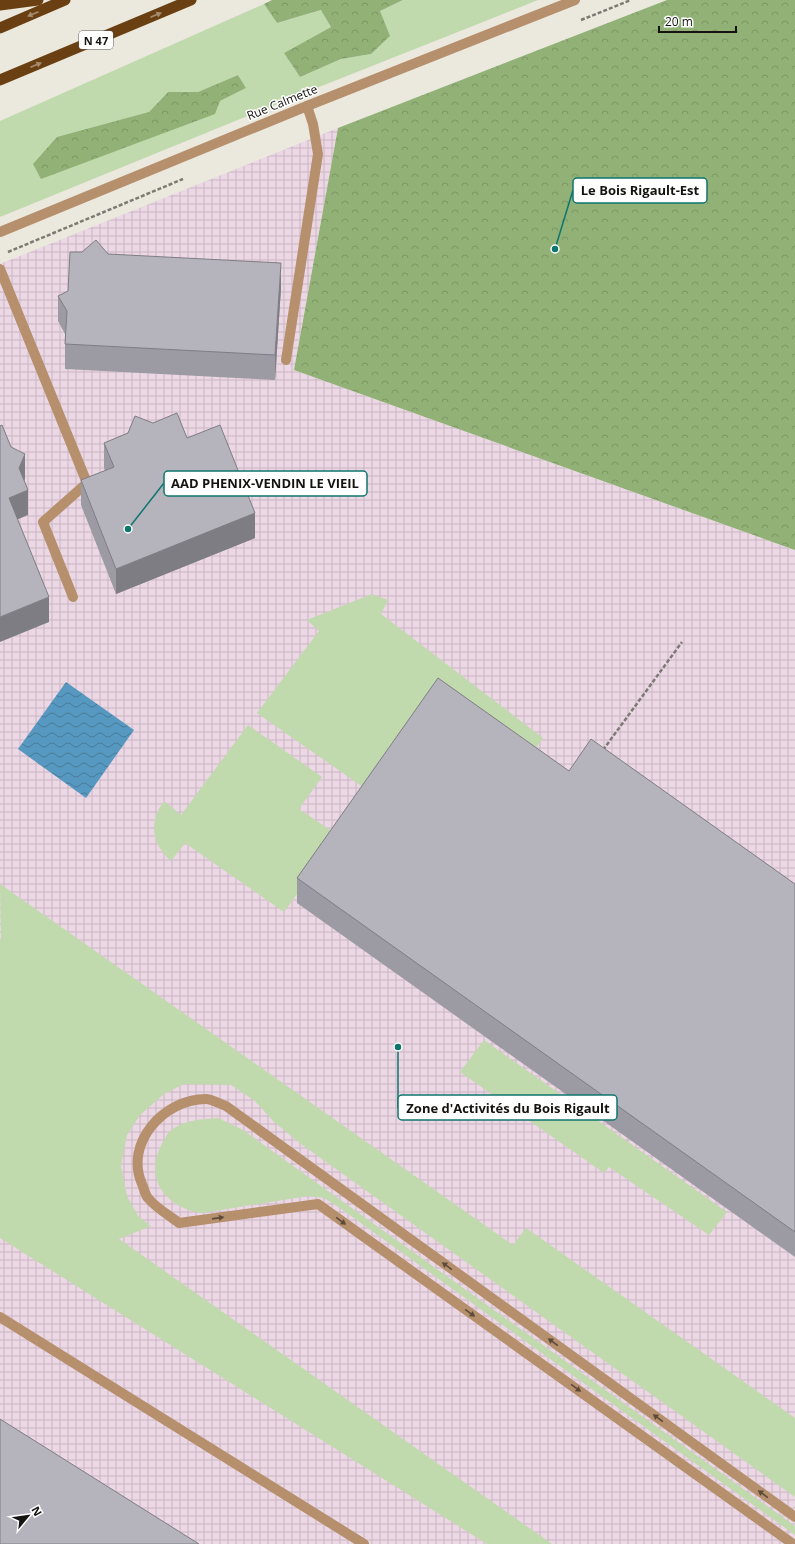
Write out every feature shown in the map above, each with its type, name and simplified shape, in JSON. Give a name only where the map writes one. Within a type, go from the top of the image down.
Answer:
[{"type":"highway","points":[[0,5],[38,0]]},
{"type":"highway","points":[[0,28],[65,0]]},
{"type":"highway","name":"N 47","points":[[0,80],[191,0]]},
{"type":"street","name":"Rue Calmette","points":[[0,232],[307,106],[575,0]]},
{"type":"street","points":[[286,360],[318,154],[314,124],[307,106]]},
{"type":"street","points":[[0,269],[87,483],[43,522],[73,597]]},
{"type":"street","points":[[793,1544],[318,1204],[179,1223],[148,1198],[137,1173],[140,1146],[152,1125],[168,1110],[188,1101],[208,1099],[226,1106],[795,1517]]},
{"type":"street","points":[[0,1317],[364,1544]]},
{"type":"path","points":[[599,755],[682,642]]},
{"type":"shaded area","points":[[338,128],[294,370],[795,550],[795,1544],[0,1544],[0,264]]},
{"type":"green space","points":[[272,0],[403,0],[380,11],[390,36],[371,54],[341,59],[300,77],[284,53],[331,27],[321,10],[277,23],[264,4]]},
{"type":"green space","points":[[403,0],[538,0],[304,93],[0,217],[0,121],[264,4],[277,23],[322,10],[331,27],[284,53],[300,77],[341,59],[371,54],[380,11]],"holes":[[[238,75],[246,88],[220,101],[123,120],[149,112],[168,92],[198,92]]]},
{"type":"green space","points":[[667,0],[795,0],[795,550],[294,370],[338,128]]},
{"type":"green space","points":[[238,75],[246,88],[220,101],[215,114],[41,179],[33,164],[57,137],[149,112],[168,92],[198,92]]},
{"type":"green space","points":[[372,594],[388,600],[381,614],[543,738],[526,762],[370,792],[257,713],[319,631],[307,620]]},
{"type":"green space","points":[[248,725],[322,777],[299,809],[339,836],[284,912],[185,843],[171,861],[159,847],[154,832],[156,816],[164,801],[181,815]]},
{"type":"green space","points":[[0,884],[513,1245],[526,1228],[795,1418],[795,1497],[301,1144],[274,1122],[255,1101],[231,1085],[184,1084],[164,1094],[140,1115],[127,1135],[121,1166],[127,1196],[138,1216],[151,1226],[119,1239],[552,1544],[487,1544],[0,1238]]},
{"type":"green space","points":[[484,1040],[727,1212],[709,1235],[609,1167],[604,1173],[460,1072]]},
{"type":"green space","points":[[218,1118],[243,1130],[795,1526],[795,1535],[324,1198],[308,1196],[202,1213],[179,1206],[163,1191],[158,1182],[155,1172],[156,1160],[160,1148],[166,1136],[176,1127],[188,1122]]},
{"type":"water","points":[[66,682],[134,730],[86,798],[18,749]]},
{"type":"building","points":[[96,240],[108,254],[281,263],[275,355],[65,344],[67,311],[58,296],[68,291],[70,252],[82,252]]},
{"type":"building","points":[[177,413],[187,438],[220,425],[255,513],[116,569],[81,480],[114,467],[104,443],[128,433],[135,416],[153,423]]},
{"type":"building","points":[[2,425],[11,447],[25,454],[19,468],[28,490],[9,498],[49,597],[0,617],[0,426]]},
{"type":"building","points":[[438,678],[569,771],[591,739],[795,884],[795,1232],[297,878]]},
{"type":"building","points":[[0,1419],[199,1544],[0,1544]]},
{"type":"place","name":"Le Bois Rigault-Est","points":[[555,249]]},
{"type":"place","name":"AAD PHENIX-VENDIN LE VIEIL","points":[[128,529]]},
{"type":"place","name":"Zone d'Activités du Bois Rigault","points":[[398,1047]]}]
